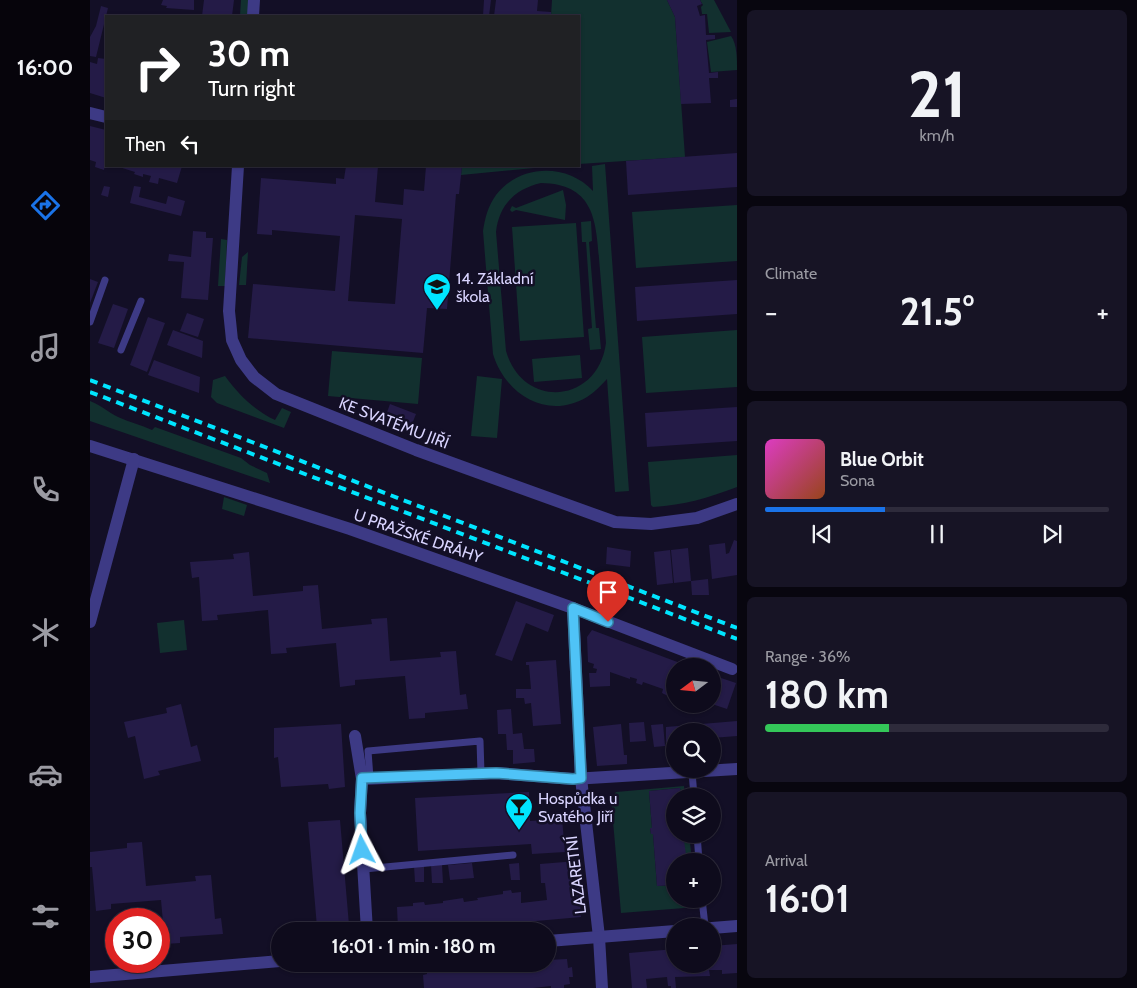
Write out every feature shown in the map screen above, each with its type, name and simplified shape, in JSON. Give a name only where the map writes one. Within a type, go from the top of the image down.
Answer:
[{"type":"street","points":[[253,15],[254,0]]},
{"type":"street","points":[[90,113],[105,117]]},
{"type":"street","name":"KE SVATÉMU JIŘÍ","points":[[238,167],[228,311],[232,340],[241,360],[254,378],[276,394],[416,450],[615,522],[651,524],[697,518],[737,504]]},
{"type":"street","name":"U PRAŽSKÉ DRÁHY","points":[[90,446],[333,523],[573,608],[732,669]]},
{"type":"street","points":[[90,622],[134,459]]},
{"type":"street","name":"LAZARETNÍ","points":[[573,608],[581,778],[599,937],[602,988]]},
{"type":"street","points":[[354,736],[366,778],[360,813],[367,922]]},
{"type":"street","points":[[721,770],[737,769]]},
{"type":"street","points":[[366,778],[496,773],[573,779],[666,773]]},
{"type":"street","points":[[721,927],[737,926]]},
{"type":"street","points":[[556,940],[666,932]]},
{"type":"street","points":[[90,977],[271,962]]},
{"type":"lane","points":[[90,322],[105,280]]},
{"type":"lane","points":[[121,350],[141,301]]},
{"type":"lane","points":[[366,778],[368,751],[480,741],[481,773]]},
{"type":"lane","points":[[364,869],[513,855]]},
{"type":"green space","points":[[241,0],[249,0],[248,15],[240,15]]},
{"type":"green space","points":[[552,0],[667,0],[675,17],[685,157],[580,164],[580,15],[551,15]]},
{"type":"green space","points":[[700,0],[714,0],[731,32],[709,33],[707,14],[702,14],[701,7],[703,5]]},
{"type":"green space","points":[[731,36],[736,47],[737,70],[711,72],[707,42]]},
{"type":"green space","points":[[605,164],[629,491],[615,492],[607,379],[590,395],[572,404],[557,406],[543,404],[517,392],[507,381],[493,354],[483,231],[491,203],[506,185],[518,177],[544,171],[570,175],[593,191],[592,166]],"holes":[[[541,183],[560,185],[574,191],[584,199],[595,223],[606,343],[600,363],[589,378],[575,388],[559,392],[543,390],[528,383],[515,370],[506,351],[496,232],[505,206],[516,194],[523,189]]]},
{"type":"green space","points":[[462,167],[545,167],[461,175]]},
{"type":"green space","points":[[563,190],[566,205],[565,220],[516,210],[512,212],[510,210],[512,206],[516,208]]},
{"type":"green space","points":[[737,205],[737,261],[636,268],[632,212]]},
{"type":"green space","points":[[591,221],[592,241],[589,242],[596,328],[599,328],[601,349],[590,350],[588,329],[592,328],[586,242],[582,242],[581,222]]},
{"type":"green space","points":[[576,223],[584,337],[520,341],[512,227]]},
{"type":"green space","points":[[221,239],[227,240],[225,286],[218,286]]},
{"type":"green space","points":[[248,252],[246,285],[239,285],[242,257]]},
{"type":"green space","points":[[737,330],[737,387],[646,393],[642,337]]},
{"type":"green space","points":[[332,351],[422,358],[418,404],[328,396]]},
{"type":"green space","points":[[580,355],[582,378],[534,382],[532,359]]},
{"type":"green space","points":[[225,376],[247,401],[267,416],[275,420],[282,408],[291,412],[284,428],[217,403],[211,397],[213,380]]},
{"type":"green space","points":[[477,376],[502,379],[497,438],[471,436]]},
{"type":"green space","points":[[90,401],[114,415],[152,430],[155,427],[241,458],[250,465],[267,473],[270,483],[90,421]]},
{"type":"green space","points":[[737,455],[737,487],[686,503],[653,507],[651,505],[648,462]]},
{"type":"green space","points":[[224,497],[247,505],[244,516],[222,509]]},
{"type":"green space","points":[[184,620],[187,650],[160,653],[157,623]]},
{"type":"green space","points":[[684,786],[684,788],[666,788],[649,791],[652,828],[650,828],[651,834],[653,834],[657,886],[666,886],[666,908],[684,908],[621,913],[611,798],[616,792]]},
{"type":"green space","points":[[684,843],[690,843],[691,853],[685,853]]},
{"type":"building","points":[[163,0],[194,0],[194,10],[166,8],[167,6],[161,5]]},
{"type":"building","points":[[204,0],[234,0],[232,15],[202,15]]},
{"type":"building","points":[[484,0],[491,0],[489,15],[483,15]]},
{"type":"building","points":[[496,0],[538,0],[537,11],[551,12],[551,15],[494,15]]},
{"type":"building","points":[[667,0],[700,0],[702,4],[697,6],[700,16],[705,15],[706,35],[715,35],[715,39],[706,40],[709,73],[718,72],[718,78],[709,78],[711,103],[681,104],[675,17]]},
{"type":"building","points":[[101,6],[108,8],[96,57],[90,56],[90,37],[96,26]]},
{"type":"building","points":[[98,58],[105,59],[105,98],[90,93],[90,62],[97,64]]},
{"type":"building","points":[[737,99],[737,107],[730,107],[730,100]]},
{"type":"building","points":[[90,126],[105,130],[104,170],[95,167],[96,162],[90,160]]},
{"type":"building","points":[[737,153],[737,187],[628,195],[626,161]]},
{"type":"building","points":[[119,167],[182,167],[177,183],[159,178],[158,184],[149,182],[151,176],[143,174],[143,177],[134,174],[135,172]]},
{"type":"building","points":[[346,167],[378,167],[375,202],[403,205],[404,189],[424,191],[426,167],[462,167],[459,194],[456,194],[447,309],[427,308],[423,353],[248,338],[253,284],[335,291],[340,236],[272,230],[272,235],[257,234],[261,178],[336,184],[336,178],[344,179]],"holes":[[[355,215],[402,219],[395,304],[348,301]]]},
{"type":"building","points":[[104,186],[110,187],[108,197],[101,195]]},
{"type":"building","points":[[134,186],[141,187],[139,197],[166,204],[168,196],[185,201],[181,216],[130,203]]},
{"type":"building","points":[[193,231],[206,232],[206,238],[213,238],[208,300],[181,298],[184,262],[168,261],[169,254],[191,257]]},
{"type":"building","points":[[90,279],[98,282],[90,303]]},
{"type":"building","points":[[737,280],[737,314],[637,321],[635,287]]},
{"type":"building","points":[[113,304],[128,309],[114,348],[98,343]]},
{"type":"building","points":[[187,313],[204,319],[198,337],[180,331]]},
{"type":"building","points":[[148,317],[165,323],[147,372],[130,365]]},
{"type":"building","points":[[173,330],[203,341],[202,358],[167,345]]},
{"type":"building","points":[[154,360],[200,377],[199,393],[148,375]]},
{"type":"building","points":[[390,404],[416,414],[412,424],[386,415]]},
{"type":"building","points":[[737,407],[737,441],[647,447],[645,413]]},
{"type":"building","points":[[734,540],[737,541],[737,575],[712,579],[709,545],[725,543],[726,554],[729,553]]},
{"type":"building","points":[[607,547],[631,551],[630,567],[606,564]]},
{"type":"building","points":[[688,548],[691,581],[674,583],[671,550]]},
{"type":"building","points":[[670,550],[673,583],[657,585],[654,552]]},
{"type":"building","points":[[249,552],[253,596],[303,591],[303,586],[318,585],[322,629],[372,624],[371,619],[387,618],[390,661],[441,657],[440,652],[456,651],[460,695],[466,694],[468,709],[425,713],[425,718],[409,719],[405,676],[355,680],[355,685],[340,687],[336,643],[286,648],[287,653],[271,654],[268,610],[217,615],[218,620],[202,621],[199,577],[192,578],[190,562],[234,559],[233,554]]},
{"type":"building","points":[[708,579],[709,595],[692,595],[691,581]]},
{"type":"building","points":[[516,601],[554,615],[548,632],[526,623],[512,661],[495,655]]},
{"type":"building","points":[[592,630],[667,658],[666,695],[662,693],[663,689],[643,682],[642,685],[636,683],[637,679],[630,677],[630,679],[610,672],[610,686],[590,687],[589,673],[596,673],[597,669],[593,668],[594,664],[588,662],[587,637]]},
{"type":"building","points":[[556,660],[561,724],[533,726],[531,703],[525,704],[524,698],[516,698],[516,689],[531,689],[529,665],[526,665],[526,662]]},
{"type":"building","points":[[721,678],[736,683],[727,709],[721,707]]},
{"type":"building","points":[[181,704],[191,747],[197,745],[201,761],[158,771],[160,775],[144,779],[135,736],[128,738],[124,722],[167,713],[166,708]]},
{"type":"building","points":[[511,709],[513,734],[522,733],[524,749],[534,749],[535,762],[513,764],[513,750],[507,750],[506,734],[498,734],[497,710]]},
{"type":"building","points":[[737,721],[737,736],[721,737],[721,723],[713,723]]},
{"type":"building","points":[[644,722],[646,741],[630,742],[629,723]]},
{"type":"building","points":[[341,724],[345,787],[329,789],[328,784],[281,787],[278,757],[274,758],[274,728]]},
{"type":"building","points":[[621,724],[624,755],[627,755],[627,764],[597,766],[593,727]]},
{"type":"building","points":[[663,724],[665,746],[654,747],[651,725]]},
{"type":"building","points":[[666,789],[666,843],[684,843],[686,853],[666,853],[666,886],[657,886],[653,834],[651,834],[650,828],[652,828],[649,791]]},
{"type":"building","points":[[529,792],[530,821],[562,819],[565,852],[532,854],[531,844],[418,851],[415,798]]},
{"type":"building","points":[[340,820],[349,922],[317,922],[308,822]]},
{"type":"building","points":[[142,842],[146,886],[196,881],[195,876],[211,875],[215,919],[221,918],[223,934],[180,937],[180,943],[170,944],[170,908],[162,908],[161,900],[111,904],[111,908],[96,911],[92,867],[90,867],[90,852],[127,848],[127,843]]},
{"type":"building","points":[[577,861],[581,917],[524,922],[398,922],[397,907],[413,906],[413,903],[424,902],[425,905],[463,898],[464,902],[503,894],[503,891],[511,890],[512,893],[521,892],[521,903],[547,900],[545,883],[541,883],[540,864]]},
{"type":"building","points":[[472,863],[474,878],[450,880],[448,865]]},
{"type":"building","points":[[519,863],[520,880],[511,880],[509,864]]},
{"type":"building","points":[[431,865],[442,865],[443,883],[432,883]]},
{"type":"building","points":[[414,866],[424,866],[424,882],[415,882]]},
{"type":"building","points":[[737,944],[737,973],[722,974],[721,945]]},
{"type":"building","points":[[666,950],[666,973],[710,973],[710,976],[675,977],[676,988],[668,986],[667,977],[646,979],[647,988],[632,988],[629,953]]},
{"type":"building","points":[[567,959],[568,968],[572,967],[573,977],[569,977],[570,984],[564,985],[564,988],[551,988],[551,986],[533,988],[424,988],[423,975],[427,974],[427,972],[556,972],[556,960]]},
{"type":"railway","points":[[90,380],[737,628]]},
{"type":"railway","points":[[90,392],[737,639]]},
{"type":"place","name":"14. Základní škola","points":[[437,311]]},
{"type":"place","name":"Hospůdka u Svatého Jiří","points":[[519,831]]},
{"type":"route","points":[[362,850],[360,813],[362,778],[496,773],[581,778],[573,608],[608,622]]}]
